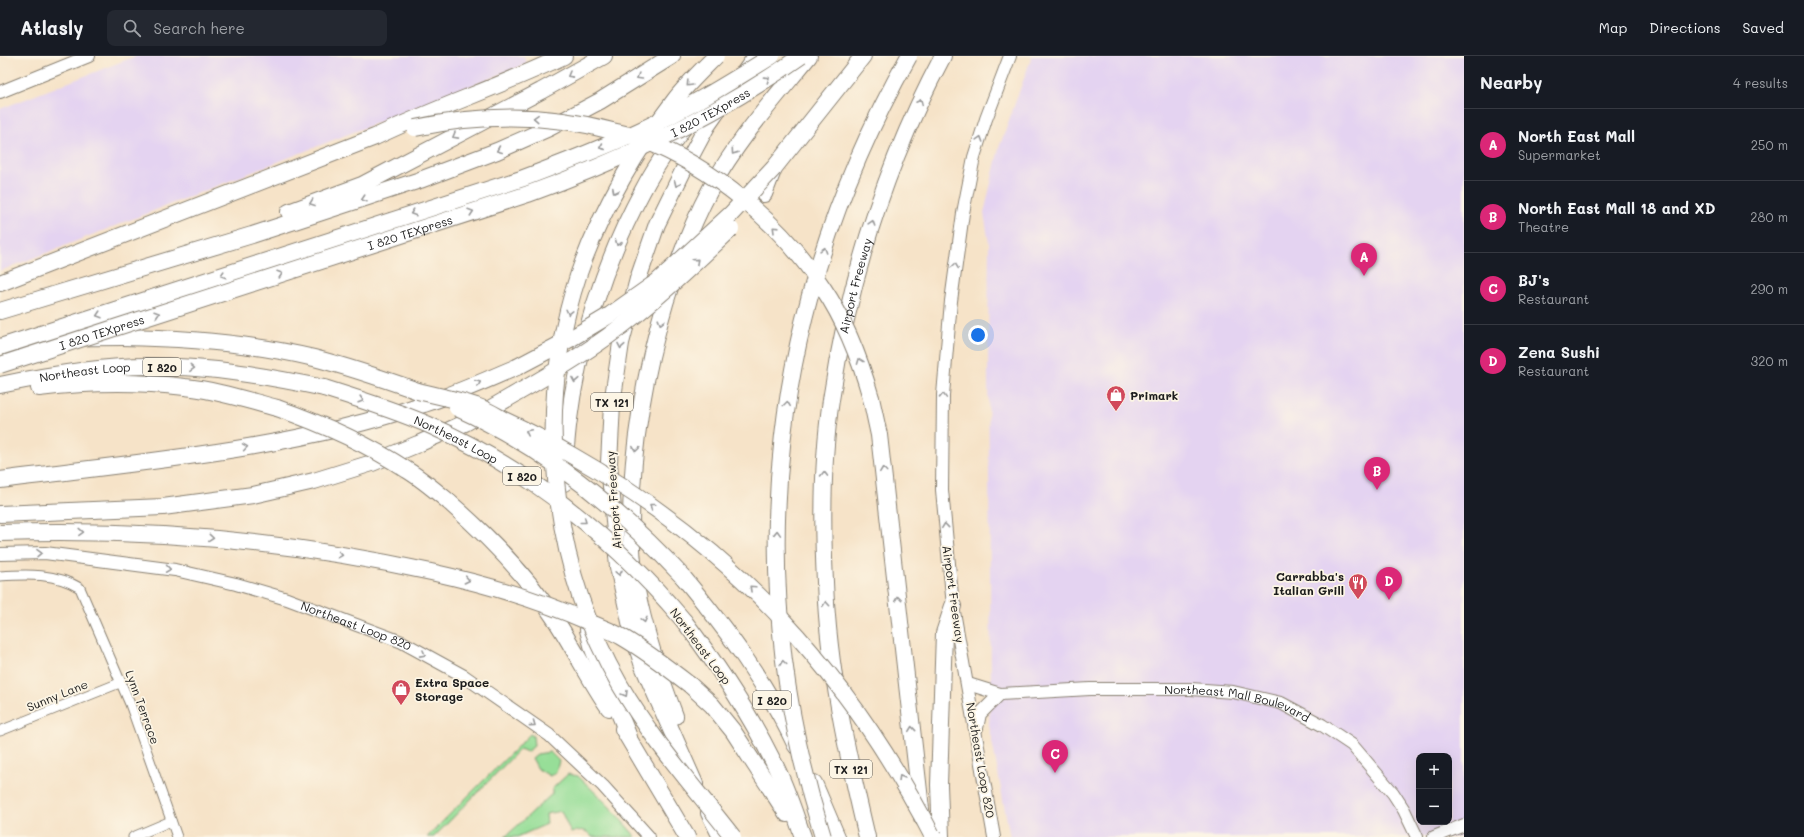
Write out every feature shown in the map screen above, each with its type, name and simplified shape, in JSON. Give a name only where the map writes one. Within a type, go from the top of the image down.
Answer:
[{"type":"highway","points":[[0,283],[375,137],[413,118],[528,73],[564,56]]},
{"type":"highway","points":[[252,234],[268,220],[362,185],[541,91],[604,56]]},
{"type":"highway","points":[[0,311],[252,234],[420,180],[497,151],[549,128],[600,101],[672,56]]},
{"type":"highway","points":[[716,56],[675,99],[625,172],[601,218],[579,274],[568,312],[556,388],[554,431],[556,473],[569,562],[593,630],[619,684],[636,712],[670,759],[733,837]]},
{"type":"highway","points":[[629,737],[593,649],[580,603],[571,561],[565,499],[564,469],[572,396],[581,355],[610,263],[643,190],[662,158],[711,91],[755,56]]},
{"type":"highway","name":"Airport Freeway","points":[[721,837],[687,768],[643,666],[632,631],[618,567],[609,463],[612,404],[621,343],[638,279],[658,224],[684,169],[707,126],[755,56]]},
{"type":"highway","name":"I 820 TEXpress","points":[[0,346],[520,179],[576,158],[640,131],[692,104],[772,56]]},
{"type":"highway","name":"I 820 TEXpress","points":[[0,365],[521,196],[583,174],[648,146],[705,117],[752,89],[801,56]]},
{"type":"highway","points":[[687,768],[690,756],[658,670],[636,586],[632,546],[632,506],[635,453],[646,388],[664,309],[694,222],[712,186],[731,156],[757,120],[809,56]]},
{"type":"highway","points":[[0,480],[222,450],[308,435],[375,419],[425,404],[516,366],[570,339],[610,315],[658,281],[731,214],[774,168],[863,56]]},
{"type":"highway","points":[[823,837],[799,753],[781,643],[777,593],[776,546],[780,465],[790,382],[797,343],[810,293],[838,206],[867,137],[909,56]]},
{"type":"highway","name":"Airport Freeway","points":[[867,837],[852,773],[838,701],[830,642],[825,583],[824,495],[830,402],[841,339],[872,221],[906,131],[943,56]]},
{"type":"highway","points":[[375,137],[448,121],[504,116],[542,118],[580,123],[640,138],[679,156],[733,192],[779,233],[803,261],[823,288],[854,345],[872,398],[879,436],[924,837]]},
{"type":"highway","points":[[0,514],[162,507],[253,495],[314,481],[372,463],[465,423],[564,366],[607,337],[652,302],[710,249],[759,200],[764,194],[774,168]]},
{"type":"highway","name":"I 820","points":[[0,346],[54,338],[204,340],[260,348],[313,358],[363,372],[418,391],[464,412],[524,445],[562,469],[627,520],[683,577],[740,649],[770,697],[787,726],[837,837]]},
{"type":"highway","name":"Northeast Loop","points":[[0,386],[94,370],[148,366],[239,372],[324,388],[375,404],[429,425],[511,468],[550,494],[601,534],[656,588],[684,621],[717,664],[746,709],[775,764],[802,837]]},
{"type":"highway","points":[[0,386],[36,389],[97,383],[156,384],[228,394],[318,422],[368,446],[409,471],[449,502],[494,544],[528,582],[555,619],[604,700],[629,737],[687,837]]},
{"type":"highway","points":[[418,391],[476,406],[563,450],[644,500],[723,561],[771,606],[813,652],[852,702],[890,760],[933,837]]},
{"type":"highway","points":[[0,487],[54,473]]},
{"type":"highway","points":[[0,533],[57,531],[172,535],[272,545],[379,561],[479,583],[520,595],[572,614],[621,636],[657,659],[690,684],[712,705],[733,732],[802,837]]},
{"type":"highway","points":[[941,837],[939,785],[944,633],[953,606]]},
{"type":"main road","points":[[0,92],[89,56]]},
{"type":"main road","name":"Airport Freeway","points":[[968,684],[953,606],[942,490],[943,395],[950,301],[963,213],[974,157],[986,119],[1010,56]]},
{"type":"main road","name":"Northeast Loop 820","points":[[0,554],[45,553],[175,570],[236,584],[286,599],[402,642],[464,676],[549,735],[602,786],[650,837]]},
{"type":"main road","name":"Northeast Loop 820","points":[[968,684],[994,837]]},
{"type":"main road","name":"Northeast Mall Boulevard","points":[[968,684],[1000,694],[1090,689],[1191,689],[1233,692],[1281,703],[1322,725],[1352,745],[1393,793],[1404,810],[1417,837]]},
{"type":"main road","points":[[976,733],[980,714],[1000,694]]},
{"type":"main road","points":[[1434,837],[1464,824]]},
{"type":"street","name":"Lynn Terrace","points":[[0,576],[55,576],[80,588],[122,682],[177,837]]},
{"type":"street","name":"Sunny Lane","points":[[0,730],[122,682]]},
{"type":"street","points":[[133,837],[171,821]]},
{"type":"shaded area","points":[[136,56],[524,56],[527,64],[0,271],[0,109]]},
{"type":"shaded area","points":[[1032,56],[1464,56],[1464,837],[1010,837],[989,725],[991,677],[988,370],[989,243],[984,213],[999,148]]},
{"type":"green space","points":[[530,734],[533,736],[534,746],[527,752],[520,749],[434,837],[427,837]]},
{"type":"green space","points":[[550,752],[559,761],[556,772],[550,776],[538,769],[532,758],[537,754]]},
{"type":"green space","points":[[568,774],[578,776],[608,805],[636,837],[592,837],[587,832],[582,830],[571,833],[561,811],[546,814],[547,824],[517,837],[505,837],[552,794],[552,789]]},
{"type":"place","name":"North East Mall","points":[[1364,276]]},
{"type":"place","name":"Primark","points":[[1116,412]]},
{"type":"place","name":"North East Mall 18 and XD","points":[[1377,490]]},
{"type":"place","name":"Carrabba's Italian Grill","points":[[1358,600]]},
{"type":"place","name":"Zena Sushi","points":[[1389,600]]},
{"type":"place","name":"Extra Space Storage","points":[[401,706]]},
{"type":"place","name":"BJ's","points":[[1055,773]]}]
